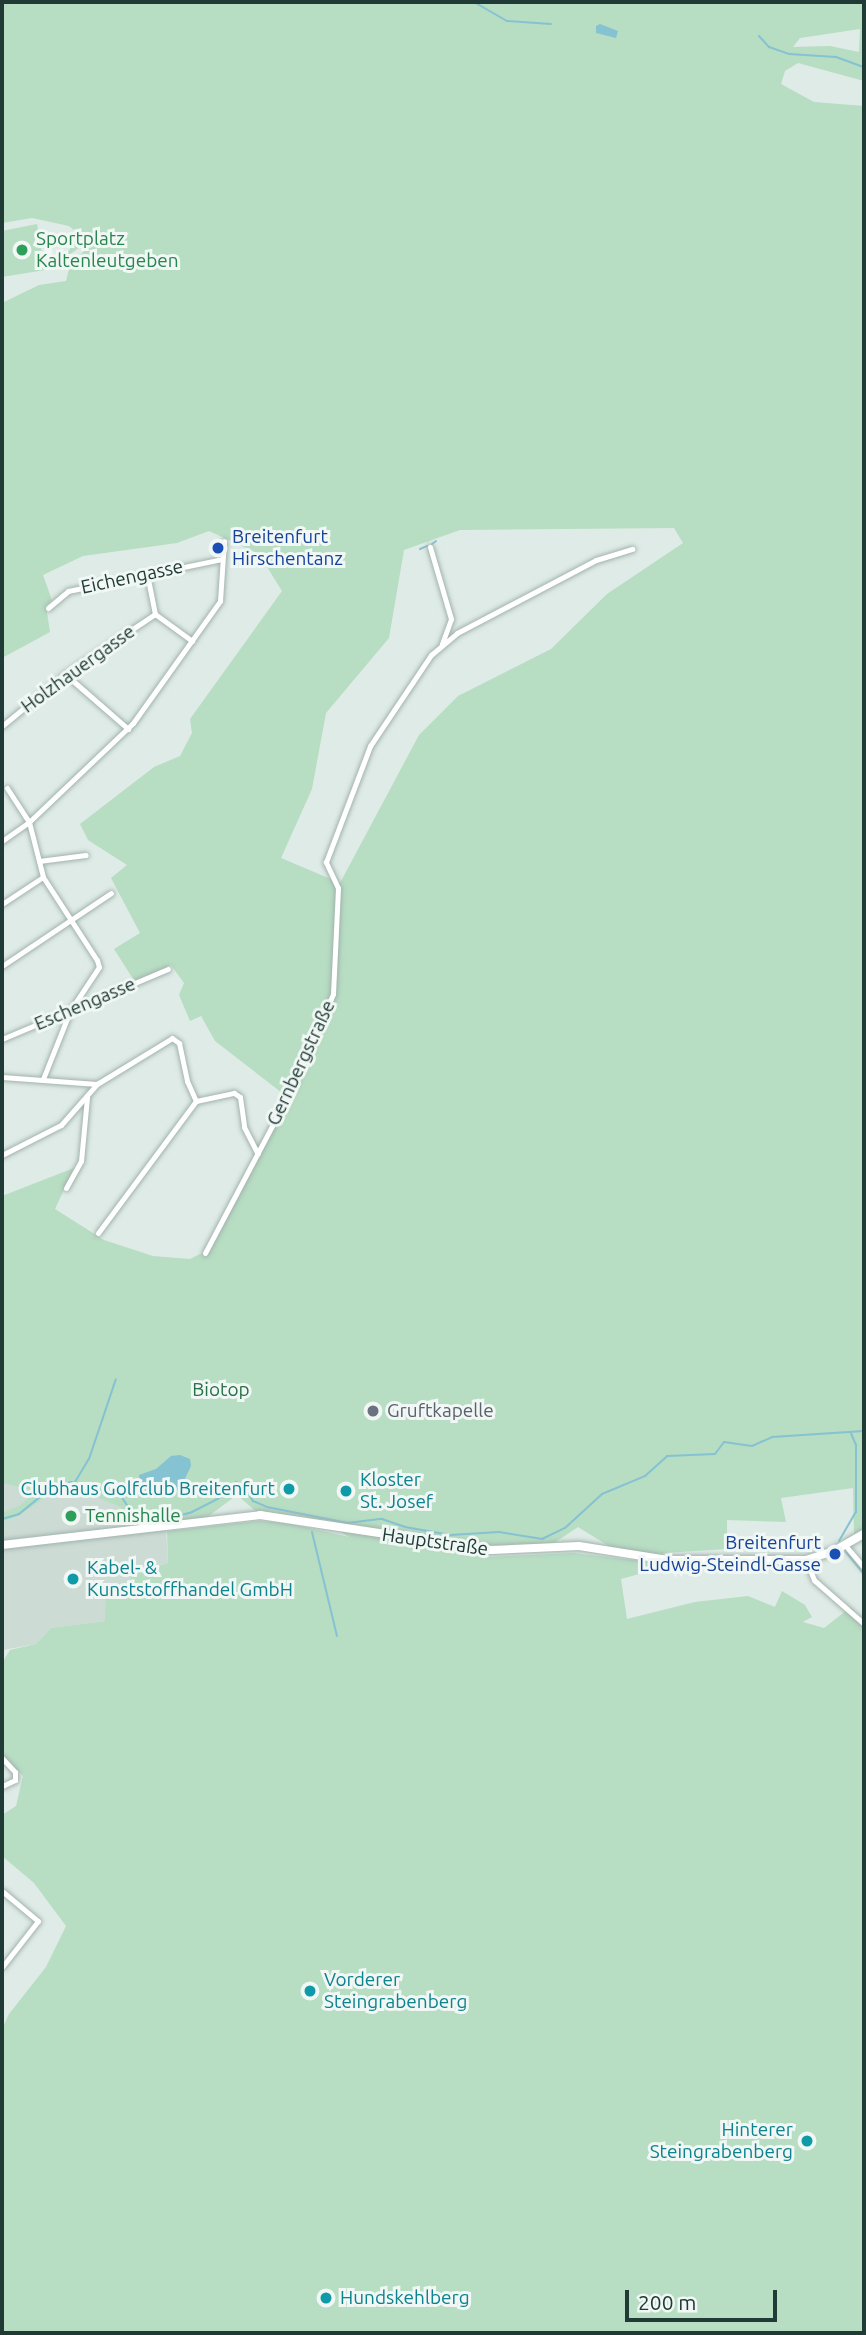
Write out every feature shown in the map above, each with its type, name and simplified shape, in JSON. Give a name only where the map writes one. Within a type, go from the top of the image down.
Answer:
[{"type":"main road","name":"Hauptstraße","points":[[2,1545],[272,1515],[347,1530],[491,1550],[567,1545],[654,1560],[806,1560],[845,1545],[864,1534]]},
{"type":"street","points":[[2,841],[29,822],[128,729],[220,601],[224,541]]},
{"type":"street","points":[[430,547],[451,622],[457,634]]},
{"type":"street","name":"Gernbergstraße","points":[[205,1252],[293,1086],[335,988],[338,885],[327,867],[326,860],[370,746],[413,678],[440,647],[457,634],[596,560],[632,549]]},
{"type":"street","name":"Eichengasse","points":[[48,608],[68,591],[222,559]]},
{"type":"street","points":[[147,574],[155,614],[192,641]]},
{"type":"street","name":"Holzhauergasse","points":[[2,726],[65,674],[155,614]]},
{"type":"street","points":[[440,647],[451,622]]},
{"type":"street","points":[[65,674],[128,729]]},
{"type":"street","points":[[7,788],[29,822],[43,877],[72,919],[99,967],[70,1011],[43,1079]]},
{"type":"street","points":[[39,861],[86,855]]},
{"type":"street","points":[[2,904],[43,877]]},
{"type":"street","points":[[2,966],[111,893]]},
{"type":"street","name":"Eschengasse","points":[[2,1039],[168,970]]},
{"type":"street","points":[[2,1155],[61,1125],[97,1084],[172,1038],[179,1043],[187,1081],[196,1101]]},
{"type":"street","points":[[2,1077],[97,1084]]},
{"type":"street","points":[[99,1233],[196,1101],[239,1095],[244,1127],[258,1154]]},
{"type":"street","points":[[66,1188],[81,1161],[87,1097]]},
{"type":"street","points":[[845,1545],[864,1568]]},
{"type":"street","points":[[806,1560],[814,1580],[864,1624]]},
{"type":"street","points":[[2,1758],[15,1773],[15,1780],[2,1786]]},
{"type":"street","points":[[2,1891],[38,1922],[2,1967]]},
{"type":"shaded area","points":[[2,1483],[30,1490],[28,1498],[19,1507],[2,1513]]},
{"type":"shaded area","points":[[77,1486],[88,1494],[120,1507],[138,1532],[166,1529],[168,1563],[130,1572],[132,1591],[105,1621],[51,1628],[36,1644],[3,1650],[2,1522],[19,1516],[57,1489]]},
{"type":"green space","name":"Biotop","points":[[2,2],[864,2],[864,81],[798,63],[785,71],[781,84],[814,102],[864,106],[864,1530],[854,1534],[853,1488],[781,1498],[786,1522],[727,1520],[727,1549],[663,1553],[659,1559],[620,1553],[578,1527],[551,1545],[482,1547],[411,1543],[488,1557],[574,1553],[656,1563],[650,1571],[621,1579],[627,1619],[695,1602],[748,1596],[775,1607],[782,1591],[805,1605],[812,1617],[803,1622],[824,1628],[851,1607],[864,1623],[864,2333],[2,2333],[2,2029],[9,2014],[46,1967],[66,1926],[34,1883],[2,1856],[2,1815],[16,1806],[23,1776],[2,1755],[2,1663],[10,1650],[36,1644],[51,1628],[105,1621],[106,1593],[132,1591],[130,1573],[168,1563],[167,1531],[259,1521],[286,1523],[349,1537],[329,1525],[258,1513],[237,1495],[206,1518],[138,1532],[120,1507],[88,1494],[77,1486],[57,1489],[19,1516],[2,1522],[2,1513],[19,1506],[28,1498],[30,1490],[2,1483],[2,1196],[74,1168],[55,1209],[104,1240],[153,1256],[190,1259],[208,1250],[286,1096],[215,1041],[201,1016],[190,1021],[179,995],[184,983],[171,965],[135,982],[114,949],[140,933],[111,878],[127,865],[88,840],[80,824],[154,767],[180,756],[192,733],[190,719],[282,591],[259,554],[209,531],[177,543],[83,556],[43,575],[52,600],[46,606],[50,632],[2,658],[2,303],[39,285],[66,281],[70,265],[87,248],[83,245],[69,255],[67,253],[77,239],[77,233],[69,226],[32,218],[2,223]],"holes":[[[860,29],[859,52],[830,46],[793,47],[800,38]],[[674,528],[683,543],[607,594],[551,649],[458,696],[419,735],[340,883],[281,858],[312,789],[326,713],[389,638],[404,550],[460,530]]]},
{"type":"green space","name":"Sportplatz Kaltenleutgeben","points":[[37,224],[45,270],[2,277],[2,231]]},
{"type":"water","points":[[600,24],[618,31],[616,38],[596,33],[596,26]]},
{"type":"water","points":[[180,1455],[190,1459],[191,1466],[180,1489],[157,1497],[140,1488],[139,1475],[156,1469],[171,1456]]},
{"type":"waterway","points":[[474,2],[507,21],[551,24]]},
{"type":"waterway","points":[[759,36],[769,47],[789,54],[836,57],[864,67]]},
{"type":"waterway","points":[[432,544],[436,541]]},
{"type":"waterway","points":[[420,549],[427,546]]},
{"type":"waterway","points":[[75,1482],[89,1459],[116,1379]]},
{"type":"waterway","points":[[2,1519],[19,1514],[51,1488],[71,1482],[121,1496],[136,1519],[155,1522],[192,1512],[219,1498],[236,1482],[243,1485],[253,1501],[267,1507],[347,1523],[382,1519],[405,1527],[450,1535],[499,1532],[542,1539],[565,1528],[602,1494],[645,1476],[667,1456],[715,1454],[724,1442],[752,1446],[772,1437],[864,1431]]},
{"type":"waterway","points":[[839,1541],[856,1512],[856,1445],[851,1433]]},
{"type":"waterway","points":[[312,1532],[337,1636]]},
{"type":"waterway","points":[[846,1552],[864,1574]]},
{"type":"place","name":"Sportplatz Kaltenleutgeben","points":[[22,250]]},
{"type":"place","name":"Breitenfurt Hirschentanz","points":[[218,548]]},
{"type":"place","name":"Gruftkapelle","points":[[373,1411]]},
{"type":"place","name":"Clubhaus Golfclub Breitenfurt","points":[[289,1489]]},
{"type":"place","name":"Kloster St. Josef","points":[[346,1491]]},
{"type":"place","name":"Tennishalle","points":[[71,1516]]},
{"type":"place","name":"Breitenfurt Ludwig-Steindl-Gasse","points":[[835,1554]]},
{"type":"place","name":"Kabel- & Kunststoffhandel GmbH","points":[[73,1579]]},
{"type":"place","name":"Vorderer Steingrabenberg","points":[[310,1991]]},
{"type":"place","name":"Hinterer Steingrabenberg","points":[[807,2141]]},
{"type":"place","name":"Hundskehlberg","points":[[326,2298]]}]
